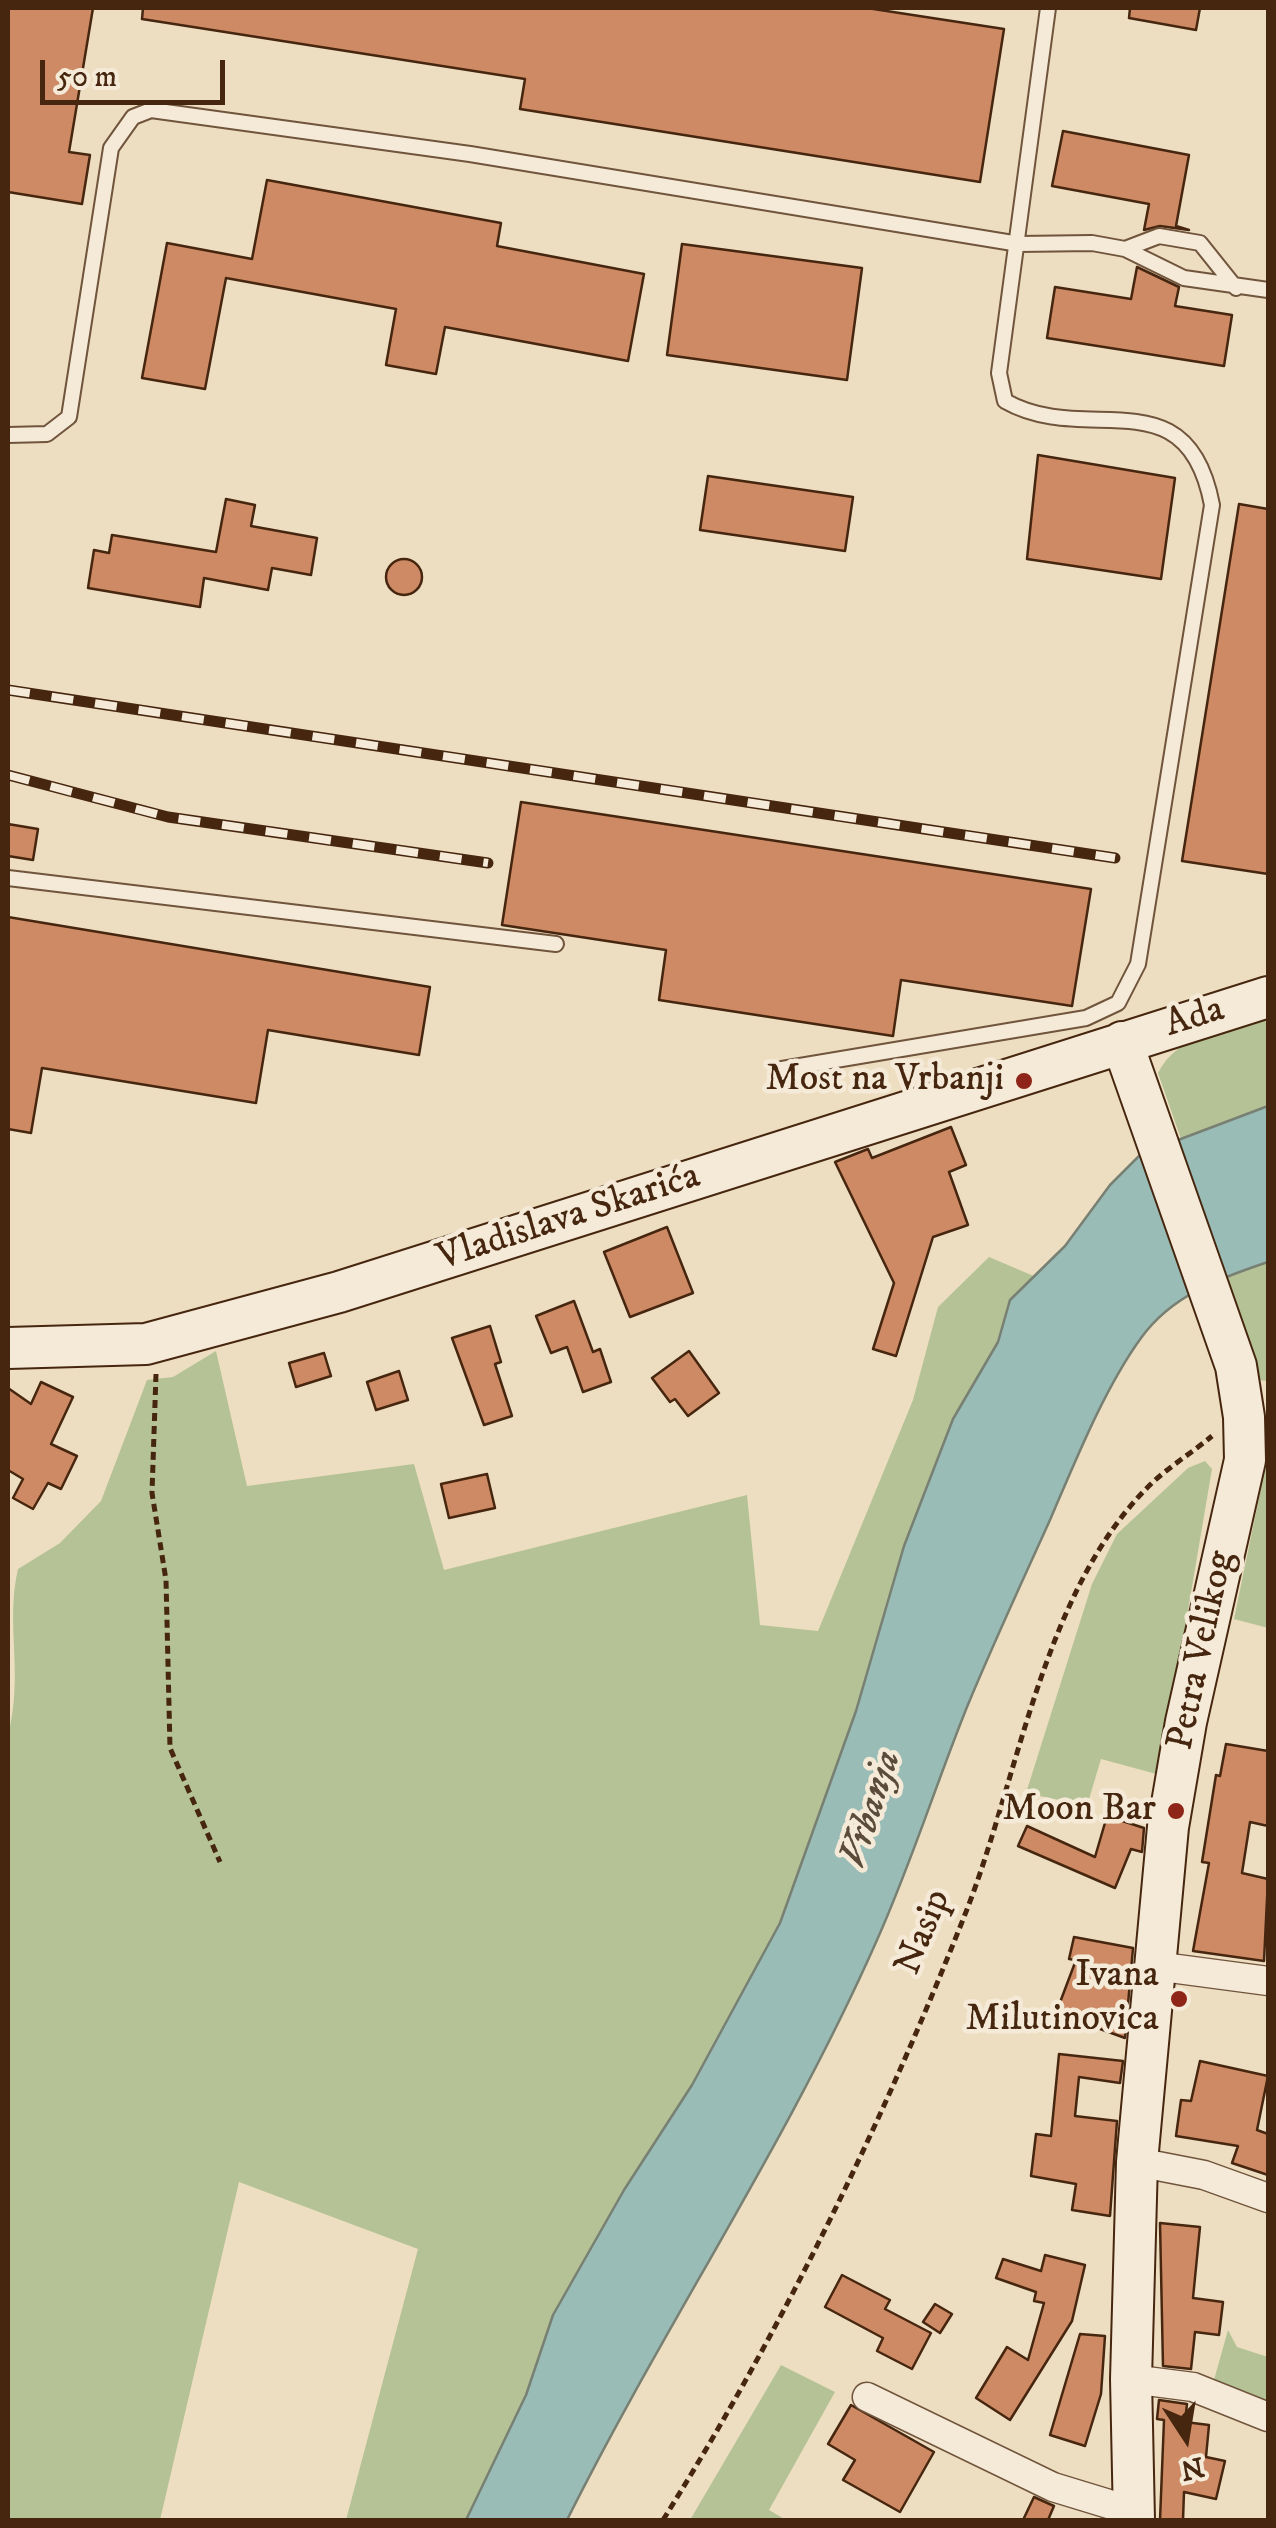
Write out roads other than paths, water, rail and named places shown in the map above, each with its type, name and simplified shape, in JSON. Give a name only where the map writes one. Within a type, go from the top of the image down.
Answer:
[{"type":"street","name":"Ada","points":[[1122,1042],[1268,997]]},
{"type":"street","name":"Petra Velikog","points":[[1122,1042],[1138,1080],[1242,1401],[1240,1486],[1186,1722],[1168,1827],[1136,2162],[1131,2379],[1134,2516]]},
{"type":"street","name":"Vladislava Skarića","points":[[8,1348],[156,1342],[339,1292],[1122,1042]]},
{"type":"street","points":[[1155,1966],[1268,1981]]},
{"type":"street","points":[[1136,2162],[1204,2176],[1268,2198]]},
{"type":"street","points":[[1131,2379],[1193,2387],[1268,2417]]},
{"type":"street","points":[[867,2397],[1053,2487],[1134,2516]]},
{"type":"lane","points":[[782,1069],[1086,1018],[1118,1003],[1138,964],[1212,505],[1205,468],[1191,446],[1159,426],[1026,412],[1005,400],[999,372],[1048,8]]},
{"type":"lane","points":[[8,434],[48,434],[70,417],[111,148],[133,117],[151,110],[470,154],[1019,244],[1092,244],[1124,249],[1184,278],[1268,290]]},
{"type":"lane","points":[[1124,249],[1160,236],[1200,243],[1236,288]]},
{"type":"lane","points":[[8,878],[556,944]]},
{"type":"water","name":"Vrbanja","points":[[1268,1106],[1268,1262],[1215,1282],[1167,1310],[1141,1338],[1115,1380],[977,1683],[889,1911],[842,2015],[766,2161],[567,2520],[466,2520],[526,2395],[553,2315],[624,2190],[692,2085],[780,1923],[856,1711],[904,1546],[953,1419],[998,1342],[1010,1300],[1065,1246],[1110,1185],[1141,1154]]},
{"type":"railway","points":[[8,690],[1115,858]]},
{"type":"railway","points":[[8,775],[168,817],[488,863]]},
{"type":"place","name":"Most na Vrbanji","points":[[1024,1081]]},
{"type":"place","name":"Moon Bar","points":[[1176,1811]]},
{"type":"place","name":"Ivana Milutinovica","points":[[1179,1999]]}]
